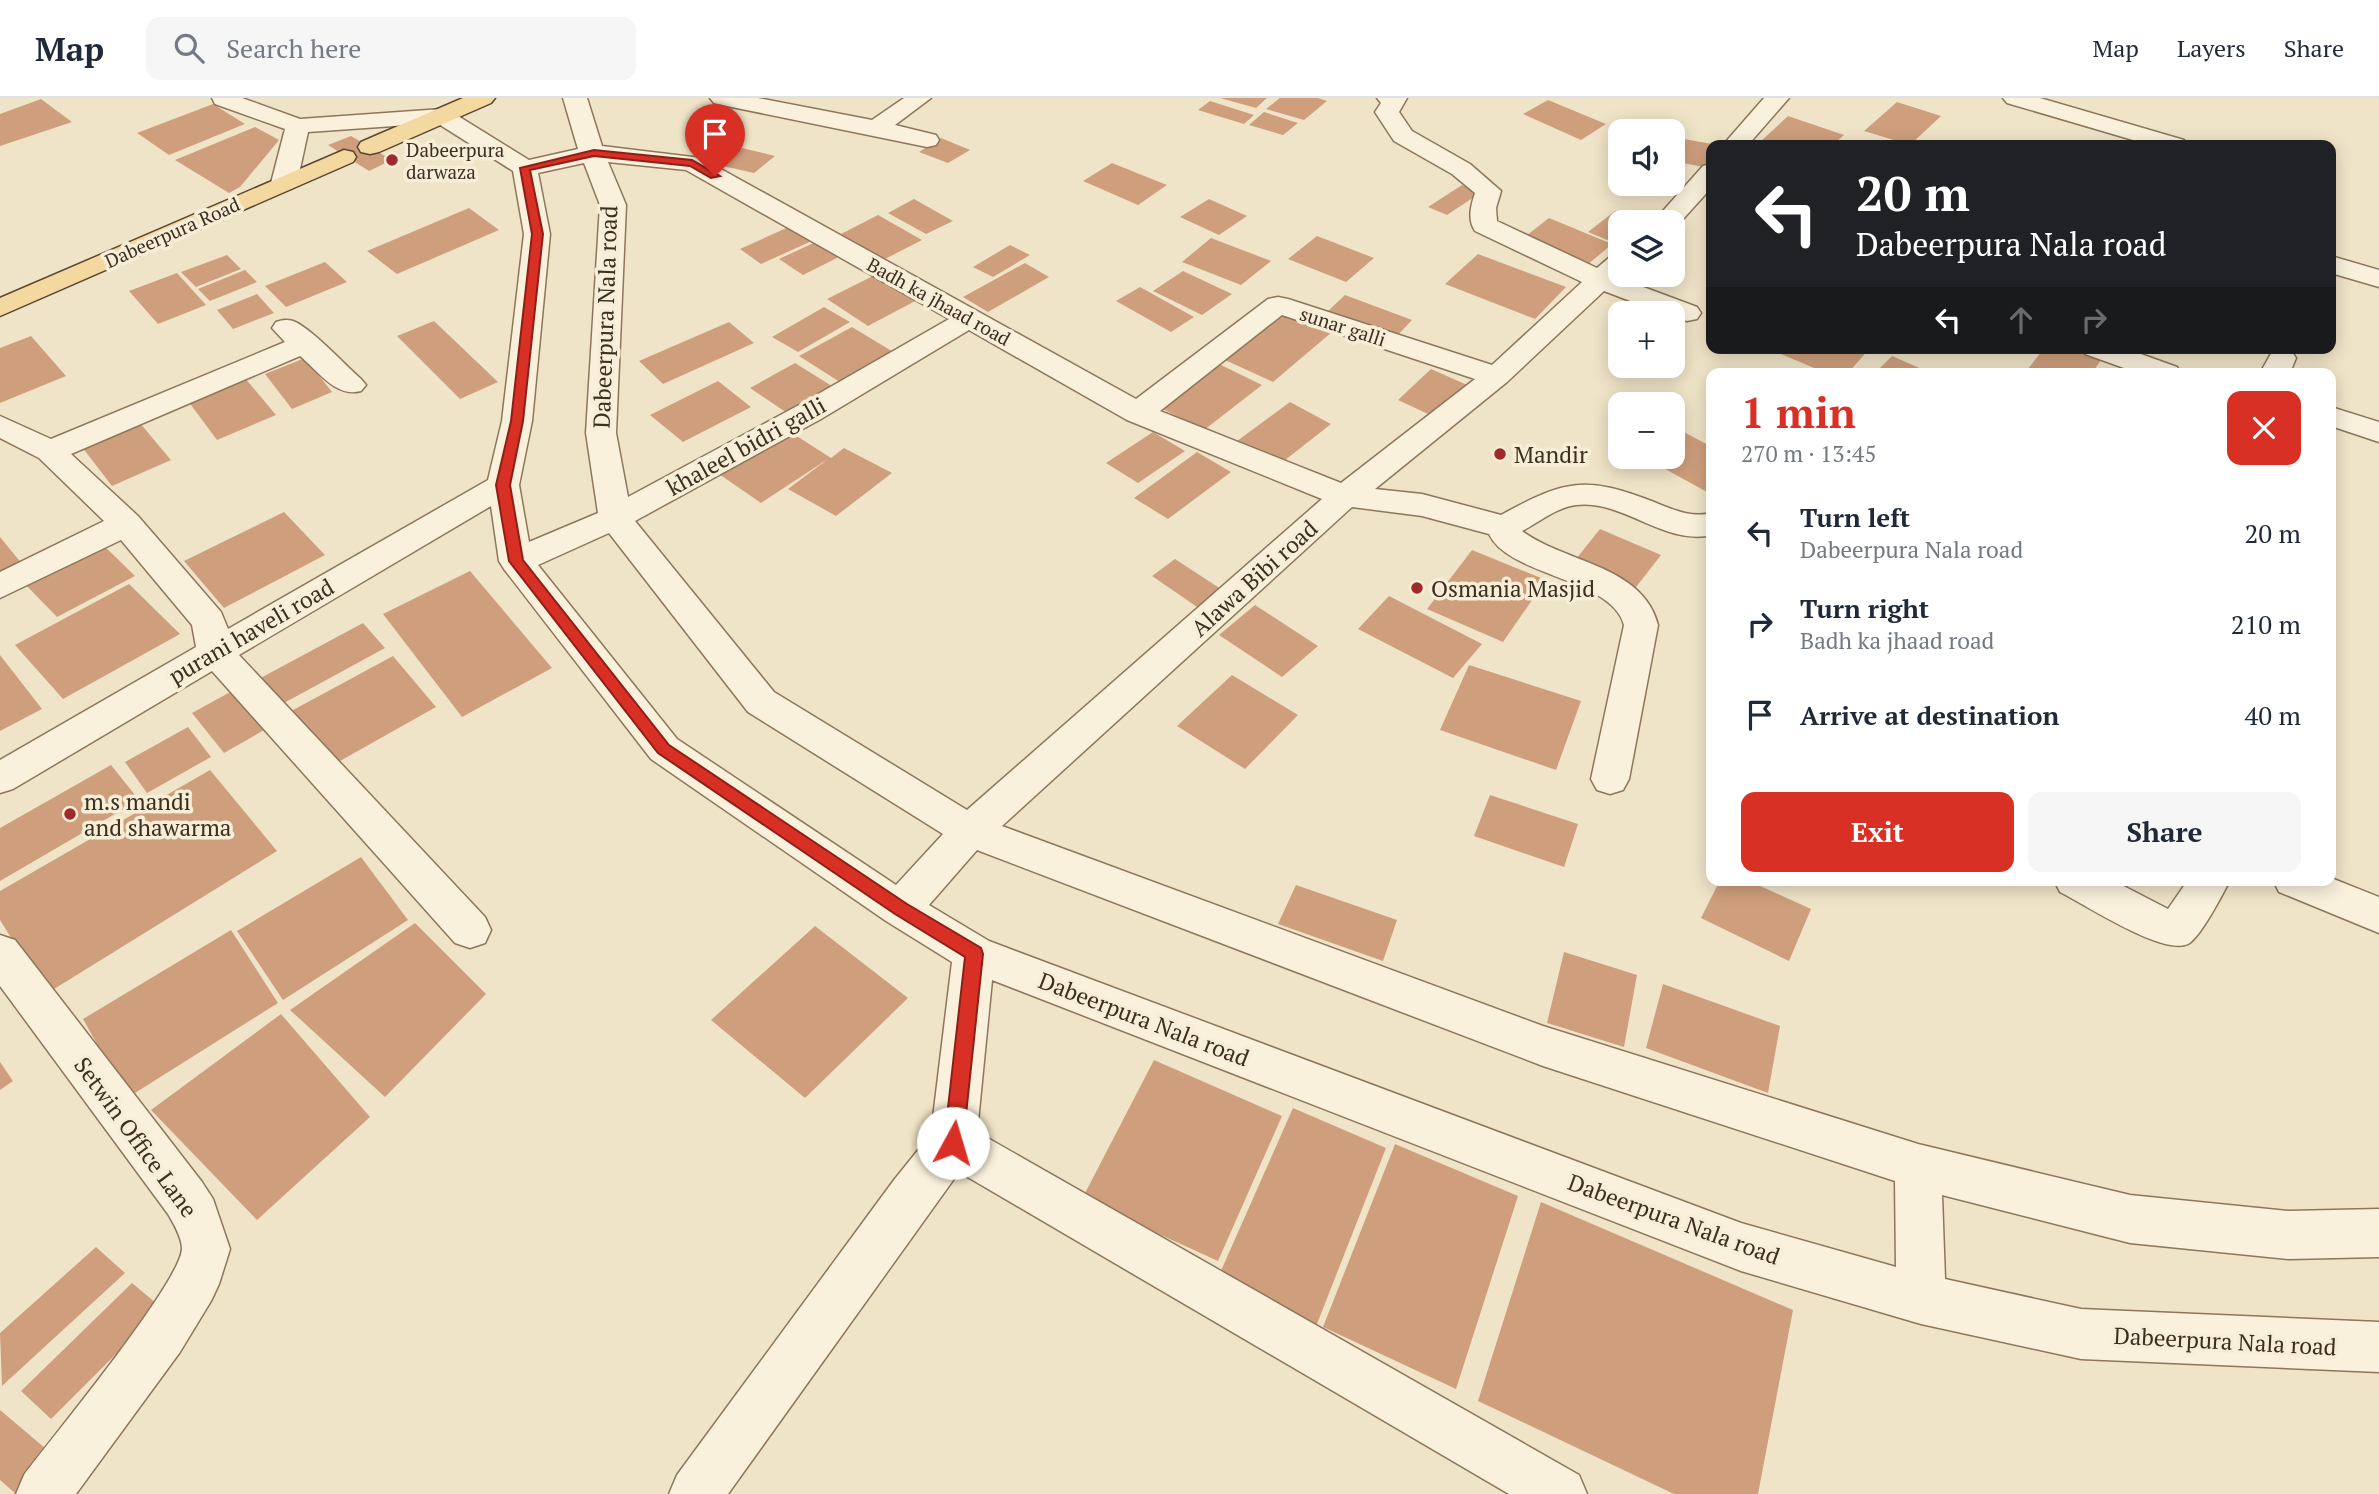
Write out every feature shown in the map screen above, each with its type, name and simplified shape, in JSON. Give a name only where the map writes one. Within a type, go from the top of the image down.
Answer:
[{"type":"main road","points":[[370,147],[483,98]]},
{"type":"main road","name":"Dabeerpura Road","points":[[0,307],[344,158]]},
{"type":"street","points":[[222,98],[298,126],[442,116],[525,168]]},
{"type":"street","name":"Dabeerpura Nala road","points":[[575,98],[585,135],[612,205],[601,433],[615,518],[761,702],[970,831],[1543,1046],[1918,1166],[2130,1219],[2289,1235],[2379,1233]]},
{"type":"street","points":[[722,98],[927,140]]},
{"type":"street","points":[[876,128],[919,98]]},
{"type":"street","points":[[1389,98],[1396,99],[1387,112],[1403,136],[1461,169],[1488,191],[1483,208],[1484,225],[1608,270]]},
{"type":"street","points":[[1739,140],[1777,98]]},
{"type":"street","points":[[2015,98],[2158,140]]},
{"type":"street","points":[[284,183],[298,126]]},
{"type":"street","name":"Badh ka jhaad road","points":[[525,168],[594,153],[692,163],[1139,414],[1345,496],[1422,505],[1504,527]]},
{"type":"street","name":"Dabeerpura Nala road","points":[[525,168],[537,234],[517,421],[503,485],[516,561],[664,749],[901,909],[974,954],[1741,1247],[1922,1299],[2081,1334],[2379,1347]]},
{"type":"street","points":[[1685,211],[1706,180]]},
{"type":"street","points":[[2336,266],[2379,279]]},
{"type":"street","name":"Alawa Bibi road","points":[[901,909],[970,831],[1345,496],[1497,376],[1608,273]]},
{"type":"street","points":[[1639,287],[1687,313]]},
{"type":"street","name":"sunar galli","points":[[1139,414],[1278,305],[1497,376]]},
{"type":"street","name":"khaleel bidri galli","points":[[516,561],[615,518],[810,412],[970,318]]},
{"type":"street","points":[[282,324],[351,385]]},
{"type":"street","points":[[50,451],[306,343]]},
{"type":"street","points":[[2112,354],[2153,368]]},
{"type":"street","points":[[2336,418],[2379,432]]},
{"type":"street","points":[[0,426],[50,451],[126,524],[209,621],[215,652],[470,930]]},
{"type":"street","name":"purani haveli road","points":[[0,778],[503,485]]},
{"type":"street","points":[[1610,779],[1641,625],[1637,609],[1599,580],[1525,550],[1506,536],[1504,527],[1564,496],[1579,493],[1616,498],[1679,524],[1697,527],[1706,525]]},
{"type":"street","points":[[0,586],[126,524]]},
{"type":"street","points":[[2086,886],[2165,927],[2177,930],[2206,886]]},
{"type":"street","points":[[2308,886],[2379,915]]},
{"type":"street","name":"Setwin Office Lane","points":[[0,953],[196,1216],[206,1249],[194,1284],[162,1334],[43,1494]]},
{"type":"street","points":[[696,1494],[911,1196],[953,1143],[974,954]]},
{"type":"street","points":[[953,1143],[1560,1494]]},
{"type":"street","points":[[1918,1166],[1922,1299]]},
{"type":"building","points":[[1220,98],[1267,98],[1256,108]]},
{"type":"building","points":[[1280,98],[1318,98],[1327,101],[1304,120],[1266,109]]},
{"type":"building","points":[[41,99],[72,122],[0,146],[0,114]]},
{"type":"building","points":[[1548,100],[1606,124],[1581,140],[1523,114]]},
{"type":"building","points":[[1210,101],[1254,115],[1244,124],[1198,110]]},
{"type":"building","points":[[1897,102],[1941,116],[1915,140],[1894,140],[1864,131]]},
{"type":"building","points":[[213,104],[245,124],[169,155],[137,133]]},
{"type":"building","points":[[1264,112],[1298,123],[1283,135],[1249,125]]},
{"type":"building","points":[[1788,116],[1844,135],[1838,140],[1762,140]]},
{"type":"building","points":[[255,127],[279,140],[240,187],[229,193],[175,160]]},
{"type":"building","points":[[351,136],[392,160],[369,171],[328,145]]},
{"type":"building","points":[[941,138],[970,150],[948,163],[919,152]]},
{"type":"building","points":[[1685,139],[1706,143],[1706,168],[1685,163]]},
{"type":"building","points":[[717,142],[775,156],[754,173],[696,160]]},
{"type":"building","points":[[1112,163],[1167,185],[1138,205],[1083,181]]},
{"type":"building","points":[[1462,185],[1480,193],[1447,215],[1428,207]]},
{"type":"building","points":[[914,199],[953,221],[926,234],[888,213]]},
{"type":"building","points":[[1209,199],[1247,216],[1219,235],[1180,217]]},
{"type":"building","points":[[469,208],[499,230],[397,274],[367,251]]},
{"type":"building","points":[[878,215],[922,240],[885,259],[841,234]]},
{"type":"building","points":[[1608,216],[1608,240],[1588,232]]},
{"type":"building","points":[[1549,218],[1608,242],[1608,247],[1586,266],[1522,239]]},
{"type":"building","points":[[793,225],[814,240],[761,264],[740,249]]},
{"type":"building","points":[[1317,236],[1374,258],[1346,282],[1288,259]]},
{"type":"building","points":[[1211,238],[1271,261],[1241,285],[1182,262]]},
{"type":"building","points":[[820,240],[843,255],[803,275],[779,259]]},
{"type":"building","points":[[1010,245],[1030,255],[993,277],[973,267]]},
{"type":"building","points":[[1478,254],[1566,287],[1535,319],[1445,284]]},
{"type":"building","points":[[227,255],[241,269],[196,287],[181,272]]},
{"type":"building","points":[[325,262],[347,282],[286,307],[265,286]]},
{"type":"building","points":[[1025,263],[1049,277],[988,312],[963,297]]},
{"type":"building","points":[[245,270],[257,282],[210,301],[198,289]]},
{"type":"building","points":[[1183,271],[1232,294],[1202,315],[1153,291]]},
{"type":"building","points":[[177,273],[206,305],[158,324],[129,291]]},
{"type":"building","points":[[877,274],[919,299],[868,326],[827,299]]},
{"type":"building","points":[[1140,287],[1194,317],[1171,332],[1116,301]]},
{"type":"building","points":[[257,294],[274,313],[233,329],[217,310]]},
{"type":"building","points":[[1345,295],[1412,320],[1395,338],[1327,312]]},
{"type":"building","points":[[824,307],[850,322],[798,352],[772,337]]},
{"type":"building","points":[[1286,312],[1332,332],[1273,382],[1225,360]]},
{"type":"building","points":[[434,321],[498,382],[460,399],[397,336]]},
{"type":"building","points":[[729,322],[754,343],[663,384],[639,361]]},
{"type":"building","points":[[852,327],[895,353],[843,384],[799,356]]},
{"type":"building","points":[[31,336],[66,376],[0,403],[0,348]]},
{"type":"building","points":[[1781,354],[1865,354],[1852,368],[1814,368]]},
{"type":"building","points":[[2039,354],[2086,354],[2101,360],[2095,368],[2029,368]]},
{"type":"building","points":[[1892,356],[1920,368],[1880,368]]},
{"type":"building","points":[[305,358],[332,392],[292,409],[265,374]]},
{"type":"building","points":[[1213,361],[1262,385],[1204,430],[1155,405]]},
{"type":"building","points":[[795,363],[835,388],[790,415],[750,388]]},
{"type":"building","points":[[1431,369],[1474,388],[1441,420],[1398,400]]},
{"type":"building","points":[[245,378],[276,415],[217,440],[188,401]]},
{"type":"building","points":[[718,381],[751,407],[683,442],[650,415]]},
{"type":"building","points":[[1290,402],[1331,424],[1275,468],[1233,444]]},
{"type":"building","points":[[139,422],[171,460],[112,486],[82,447]]},
{"type":"building","points":[[789,431],[831,458],[844,448],[892,473],[836,516],[788,489],[828,459],[761,503],[719,474]]},
{"type":"building","points":[[1153,432],[1185,451],[1138,483],[1106,463]]},
{"type":"building","points":[[1685,433],[1706,444],[1706,491],[1665,469],[1685,469]]},
{"type":"building","points":[[1197,452],[1231,472],[1168,519],[1134,498]]},
{"type":"building","points":[[284,512],[325,555],[224,608],[184,561]]},
{"type":"building","points":[[1600,529],[1661,555],[1633,591],[1572,564]]},
{"type":"building","points":[[0,537],[23,565],[0,576]]},
{"type":"building","points":[[100,542],[135,576],[57,617],[23,582]]},
{"type":"building","points":[[1472,550],[1546,580],[1503,642],[1427,609]]},
{"type":"building","points":[[1175,559],[1224,591],[1200,609],[1152,576]]},
{"type":"building","points":[[470,571],[552,668],[462,717],[383,614]]},
{"type":"building","points":[[129,584],[180,634],[63,699],[15,645]]},
{"type":"building","points":[[1389,596],[1482,644],[1453,678],[1358,629]]},
{"type":"building","points":[[1255,605],[1318,646],[1282,677],[1219,635]]},
{"type":"building","points":[[363,623],[385,648],[273,709],[253,682]]},
{"type":"building","points":[[0,655],[42,709],[0,731]]},
{"type":"building","points":[[393,656],[436,707],[324,770],[282,716]]},
{"type":"building","points":[[1469,665],[1581,701],[1556,770],[1440,730]]},
{"type":"building","points":[[1232,675],[1298,715],[1245,769],[1177,726]]},
{"type":"building","points":[[234,690],[266,729],[224,753],[192,713]]},
{"type":"building","points":[[188,727],[211,757],[147,793],[125,762]]},
{"type":"building","name":"m.s mandi and shawarma","points":[[111,765],[139,800],[0,881],[0,828]]},
{"type":"building","points":[[210,770],[277,851],[46,994],[0,920],[0,891]]},
{"type":"building","points":[[1490,795],[1578,824],[1564,867],[1474,836]]},
{"type":"building","points":[[361,857],[408,920],[283,1000],[237,931]]},
{"type":"building","points":[[1296,885],[1397,920],[1383,961],[1278,924]]},
{"type":"building","points":[[1717,886],[1760,886],[1811,909],[1789,961],[1701,918]]},
{"type":"building","points":[[415,923],[486,994],[385,1097],[290,1010]]},
{"type":"building","points":[[815,926],[908,998],[805,1098],[711,1020]]},
{"type":"building","points":[[231,930],[278,1003],[127,1098],[83,1019]]},
{"type":"building","points":[[1564,952],[1637,975],[1624,1047],[1547,1023]]},
{"type":"building","points":[[1663,984],[1780,1026],[1768,1093],[1646,1048]]},
{"type":"building","points":[[281,1014],[370,1117],[257,1220],[151,1110]]},
{"type":"building","points":[[1154,1060],[1282,1116],[1218,1261],[1082,1199]]},
{"type":"building","points":[[0,1062],[13,1081],[0,1090]]},
{"type":"building","points":[[1293,1108],[1386,1148],[1315,1329],[1216,1282]]},
{"type":"building","points":[[1395,1144],[1518,1196],[1456,1389],[1323,1327]]},
{"type":"building","points":[[1541,1202],[1793,1310],[1758,1494],[1674,1494],[1478,1401]]},
{"type":"building","points":[[96,1247],[125,1273],[2,1386],[0,1333]]},
{"type":"building","points":[[132,1283],[162,1308],[51,1419],[21,1391]]},
{"type":"building","points":[[0,1410],[58,1459],[26,1494],[16,1494],[0,1480]]},
{"type":"place","name":"Dabeerpura darwaza","points":[[392,160]]},
{"type":"place","name":"Mandir","points":[[1500,454]]},
{"type":"place","name":"Osmania Masjid","points":[[1417,588]]},
{"type":"place","name":"m.s mandi and shawarma","points":[[70,814]]},
{"type":"route","points":[[715,176],[692,163],[594,153],[525,168],[537,234],[517,421],[503,485],[516,561],[664,749],[901,909],[974,954],[953,1143]]}]
